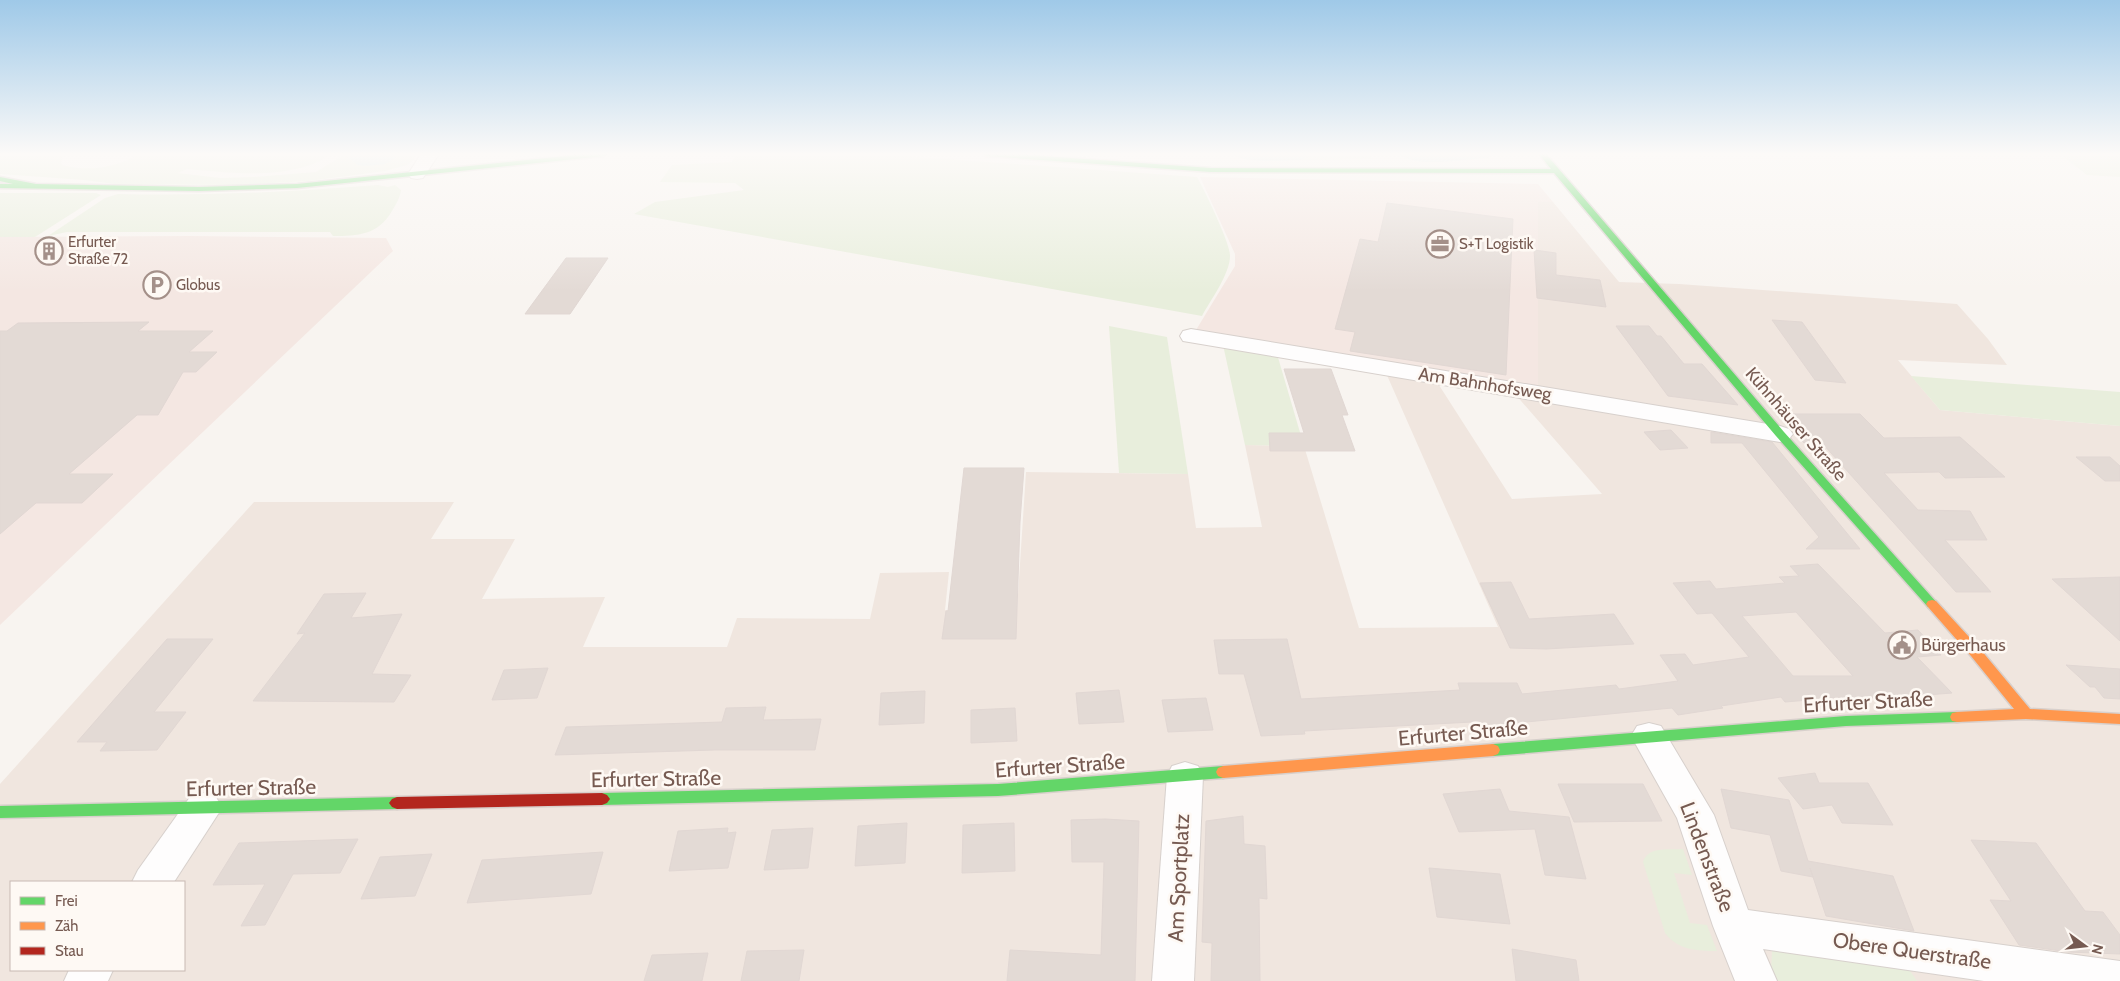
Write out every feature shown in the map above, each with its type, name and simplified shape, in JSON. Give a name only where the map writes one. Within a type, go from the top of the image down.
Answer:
[{"type":"main road","name":"Kühnhäuser Straße","points":[[1581,200],[1780,434],[1983,661],[2026,714]]},
{"type":"main road","name":"Erfurter Straße","points":[[0,812],[998,790],[1846,721],[2026,714],[2120,719]]},
{"type":"street","name":"Am Bahnhofsweg","points":[[1190,336],[1780,434]]},
{"type":"street","name":"Lindenstraße","points":[[1649,736],[1695,815],[1733,926],[1756,981]]},
{"type":"street","name":"Am Sportplatz","points":[[1173,981],[1185,776]]},
{"type":"street","points":[[153,881],[203,808]]},
{"type":"street","name":"Obere Querstraße","points":[[1733,926],[2120,981]]},
{"type":"shaded area","points":[[1210,200],[1551,200],[1553,202],[1538,202],[1538,388],[1196,330],[1235,266],[1235,254]]},
{"type":"shaded area","points":[[1538,202],[1553,202],[1619,282],[1679,284],[1957,304],[1988,339],[2007,365],[1898,360],[1940,410],[2120,426],[2120,981],[0,981],[0,784],[254,502],[454,502],[431,539],[515,539],[482,599],[605,597],[583,647],[727,647],[737,618],[870,619],[880,573],[949,572],[945,610],[1017,610],[1026,472],[1188,474],[1196,528],[1262,527],[1245,445],[1304,446],[1359,628],[1498,627],[1386,373],[1437,382],[1512,499],[1602,494],[1515,394],[1538,398]]},
{"type":"shaded area","points":[[0,237],[386,238],[393,251],[0,625]]},
{"type":"green space","points":[[0,200],[93,200],[35,237],[0,237]]},
{"type":"green space","points":[[102,200],[398,200],[392,211],[380,225],[367,232],[351,235],[333,236],[330,232],[67,232],[48,236]]},
{"type":"green space","points":[[671,200],[1209,200],[1222,229],[1230,256],[1227,271],[1202,316],[634,214],[655,202]]},
{"type":"green space","points":[[1109,326],[1167,337],[1188,474],[1119,473]]},
{"type":"green space","points":[[1223,345],[1277,354],[1304,446],[1245,445]]},
{"type":"green space","points":[[1911,376],[2120,392],[2120,426],[1940,410]]},
{"type":"green space","points":[[1683,849],[1692,875],[1674,873],[1690,923],[1707,925],[1717,951],[1695,950],[1682,946],[1670,939],[1665,933],[1643,862],[1649,853],[1654,851]]},
{"type":"green space","points":[[1792,945],[1908,968],[1917,981],[1776,981],[1771,972],[1772,951]]},
{"type":"building","points":[[1387,203],[1513,219],[1506,375],[1350,351],[1355,332],[1335,329],[1360,239],[1378,242]]},
{"type":"building","points":[[1534,250],[1556,253],[1556,275],[1600,280],[1606,307],[1537,298]]},
{"type":"building","points":[[566,258],[608,258],[570,314],[525,314]]},
{"type":"building","points":[[1772,320],[1802,322],[1846,383],[1815,380]]},
{"type":"building","points":[[149,322],[138,331],[213,331],[189,352],[217,352],[196,372],[183,372],[158,415],[137,415],[69,474],[113,474],[82,503],[36,503],[0,534],[0,331],[7,331],[18,323]]},
{"type":"building","points":[[1616,326],[1649,326],[1657,336],[1661,336],[1684,364],[1702,364],[1738,405],[1668,396]]},
{"type":"building","points":[[1284,369],[1331,369],[1348,415],[1342,415],[1355,451],[1270,451],[1269,433],[1304,433]]},
{"type":"building","points":[[1782,414],[1860,414],[1884,438],[1960,437],[2005,477],[1945,478],[1939,472],[1884,473],[1918,510],[1970,511],[1987,540],[1945,540],[1991,592],[1956,592],[1822,443],[1804,443],[1782,418]]},
{"type":"building","points":[[1671,430],[1688,448],[1660,450],[1644,432]]},
{"type":"building","points":[[1711,432],[1772,442],[1860,549],[1806,549],[1819,537],[1742,443],[1711,443]]},
{"type":"building","points":[[2076,457],[2110,457],[2120,466],[2120,481],[2105,481]]},
{"type":"building","points":[[964,468],[1024,468],[1016,639],[942,639],[946,611],[948,611]]},
{"type":"building","points":[[1818,564],[1885,633],[1918,630],[1941,655],[1917,657],[1952,693],[1785,702],[1781,697],[1678,715],[1672,708],[1474,727],[1472,722],[1304,731],[1305,734],[1261,736],[1244,674],[1219,674],[1214,640],[1287,639],[1301,699],[1460,690],[1458,683],[1517,683],[1522,694],[1616,685],[1619,689],[1678,681],[1660,655],[1685,654],[1693,665],[1749,657],[1712,613],[1697,614],[1673,583],[1710,581],[1716,589],[1785,583],[1779,577],[1799,576],[1790,566]],"holes":[[[1796,612],[1853,676],[1793,676],[1742,616]]]},
{"type":"building","points":[[2120,577],[2120,641],[2052,579]]},
{"type":"building","points":[[1511,582],[1529,619],[1614,614],[1634,644],[1546,649],[1510,648],[1480,583]]},
{"type":"building","points":[[366,593],[351,618],[402,614],[372,674],[411,675],[394,702],[253,701],[305,633],[297,634],[324,594]]},
{"type":"building","points":[[167,639],[213,639],[154,712],[186,712],[157,750],[100,751],[107,742],[77,742]]},
{"type":"building","points":[[2066,665],[2120,669],[2120,699],[2104,698],[2095,687],[2090,687]]},
{"type":"building","points":[[548,668],[537,698],[492,700],[504,670]]},
{"type":"building","points":[[1119,690],[1124,722],[1079,724],[1076,693]]},
{"type":"building","points":[[925,691],[924,723],[879,725],[881,693]]},
{"type":"building","points":[[1206,698],[1213,730],[1168,732],[1162,700]]},
{"type":"building","points":[[766,707],[763,720],[821,719],[815,750],[714,750],[555,755],[566,727],[722,722],[726,708]]},
{"type":"building","points":[[1015,708],[1017,741],[971,743],[971,710]]},
{"type":"building","points":[[1815,773],[1819,783],[1868,783],[1893,825],[1842,823],[1832,805],[1803,809],[1778,778]]},
{"type":"building","points":[[1558,784],[1643,784],[1662,821],[1574,822]]},
{"type":"building","points":[[1500,789],[1509,811],[1569,817],[1586,879],[1545,875],[1535,829],[1459,832],[1443,794]]},
{"type":"building","points":[[1721,789],[1789,800],[1808,861],[1893,876],[1914,931],[1826,916],[1813,877],[1781,871],[1770,835],[1731,828]]},
{"type":"building","points":[[1243,816],[1244,844],[1265,846],[1267,899],[1259,898],[1260,981],[1211,981],[1212,943],[1202,942],[1206,821]]},
{"type":"building","points":[[1071,820],[1139,821],[1135,981],[1007,981],[1010,950],[1101,955],[1104,862],[1072,862]]},
{"type":"building","points":[[907,823],[905,863],[855,866],[858,826]]},
{"type":"building","points":[[1014,823],[1015,871],[962,873],[963,825]]},
{"type":"building","points":[[728,828],[727,833],[736,832],[728,868],[669,871],[678,831]]},
{"type":"building","points":[[813,828],[808,868],[764,870],[772,830]]},
{"type":"building","points":[[358,839],[340,873],[293,874],[265,925],[241,926],[265,884],[213,885],[239,843]]},
{"type":"building","points":[[1971,840],[2036,843],[2085,911],[2103,912],[2120,935],[2120,954],[2068,952],[2019,945],[1990,900],[2011,901]]},
{"type":"building","points":[[603,852],[591,894],[467,903],[482,860]]},
{"type":"building","points":[[432,854],[415,896],[361,899],[380,857]]},
{"type":"building","points":[[1429,868],[1500,874],[1510,924],[1437,917]]},
{"type":"building","points":[[1512,949],[1576,960],[1579,981],[1516,981]]},
{"type":"building","points":[[804,950],[799,981],[741,981],[747,951]]},
{"type":"building","points":[[708,953],[702,981],[644,981],[652,955]]},
{"type":"traffic: fast","points":[[1581,200],[1780,434],[1932,604]]},
{"type":"traffic: fast","points":[[1493,750],[1846,721],[1957,717]]},
{"type":"traffic: fast","points":[[602,799],[998,790],[1223,772]]},
{"type":"traffic: fast","points":[[0,812],[397,803]]},
{"type":"traffic: slow","points":[[1932,604],[1976,653],[2026,714]]},
{"type":"traffic: slow","points":[[1957,717],[2026,714],[2120,719]]},
{"type":"traffic: slow","points":[[1223,772],[1493,750]]},
{"type":"traffic: jam","points":[[397,803],[602,799]]},
{"type":"place","name":"S+T Logistik","points":[[1440,244]]},
{"type":"place","name":"Erfurter Straße 72","points":[[49,251]]},
{"type":"place","name":"Globus","points":[[157,285]]},
{"type":"place","name":"Bürgerhaus","points":[[1902,645]]}]
